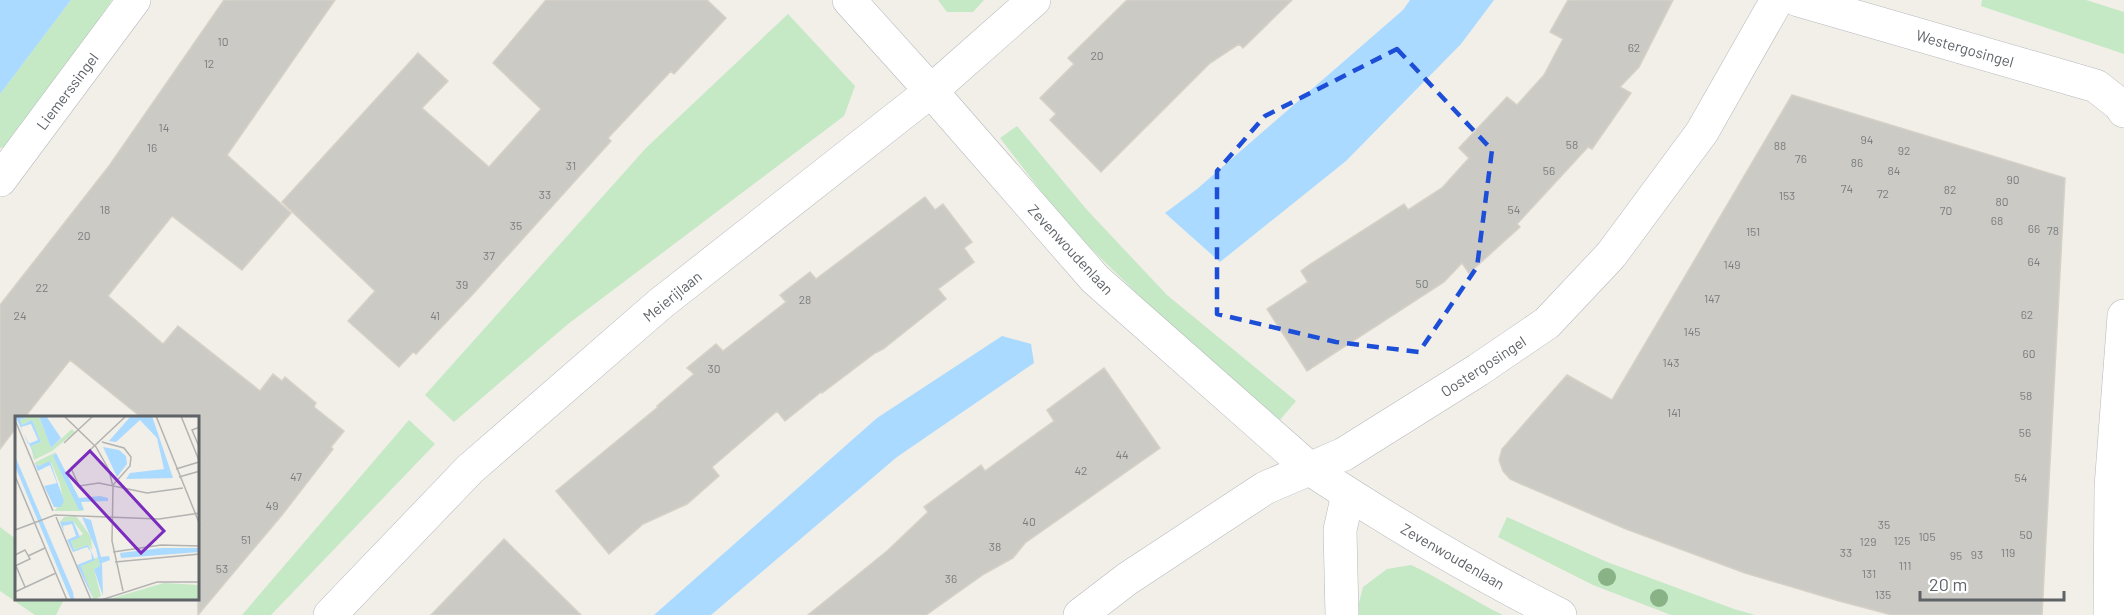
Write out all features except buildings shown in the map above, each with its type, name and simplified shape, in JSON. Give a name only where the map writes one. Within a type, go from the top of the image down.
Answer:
[{"type":"street","name":"Liemerssingel","points":[[0,180],[134,0]]},
{"type":"street","name":"Zevenwoudenlaan","points":[[849,0],[1095,279],[1310,469],[1494,582],[1560,615]]},
{"type":"street","name":"Meierijlaan","points":[[330,615],[470,469],[660,304],[931,91],[1034,0]]},
{"type":"street","name":"Oostergosingel","points":[[1080,615],[1127,579],[1265,488],[1344,454],[1478,370],[1547,323],[1611,255],[1702,132],[1777,0]]},
{"type":"street","name":"Westergosingel","points":[[1798,0],[2096,86],[2120,105],[2124,111]]},
{"type":"street","points":[[2110,615],[2111,488],[2124,316]]},
{"type":"street","points":[[1342,615],[1340,530],[1348,494]]},
{"type":"highlighted area","points":[[1397,49],[1492,150],[1477,267],[1419,352],[1336,342],[1217,314],[1217,171],[1265,116]]},
{"type":"green space","points":[[71,0],[112,0],[70,62],[5,147],[0,148],[0,94]]},
{"type":"green space","points":[[938,0],[984,0],[973,12],[947,12]]},
{"type":"green space","points":[[1982,0],[2086,0],[2124,12],[2124,54],[1981,6]]},
{"type":"green space","points":[[788,14],[855,86],[844,116],[568,324],[454,422],[425,395],[646,148]]},
{"type":"green space","points":[[1017,126],[1087,210],[1167,295],[1296,401],[1280,420],[1158,314],[1068,226],[1000,138]]},
{"type":"green space","points":[[409,420],[435,444],[271,615],[242,615]]},
{"type":"green space","points":[[1507,517],[1607,562],[1755,615],[1671,615],[1593,585],[1498,537]]},
{"type":"green space","points":[[0,527],[15,538],[15,600],[64,600],[56,615],[35,615],[0,591]]},
{"type":"green space","points":[[1411,565],[1503,615],[1356,615],[1363,587],[1387,569]]},
{"type":"water","points":[[0,0],[71,0],[0,94]]},
{"type":"water","points":[[1410,0],[1494,0],[1461,44],[1346,161],[1220,262],[1165,213],[1197,189],[1403,10]]},
{"type":"water","points":[[1002,336],[1031,344],[1034,363],[897,457],[711,615],[654,615],[877,418]]}]
